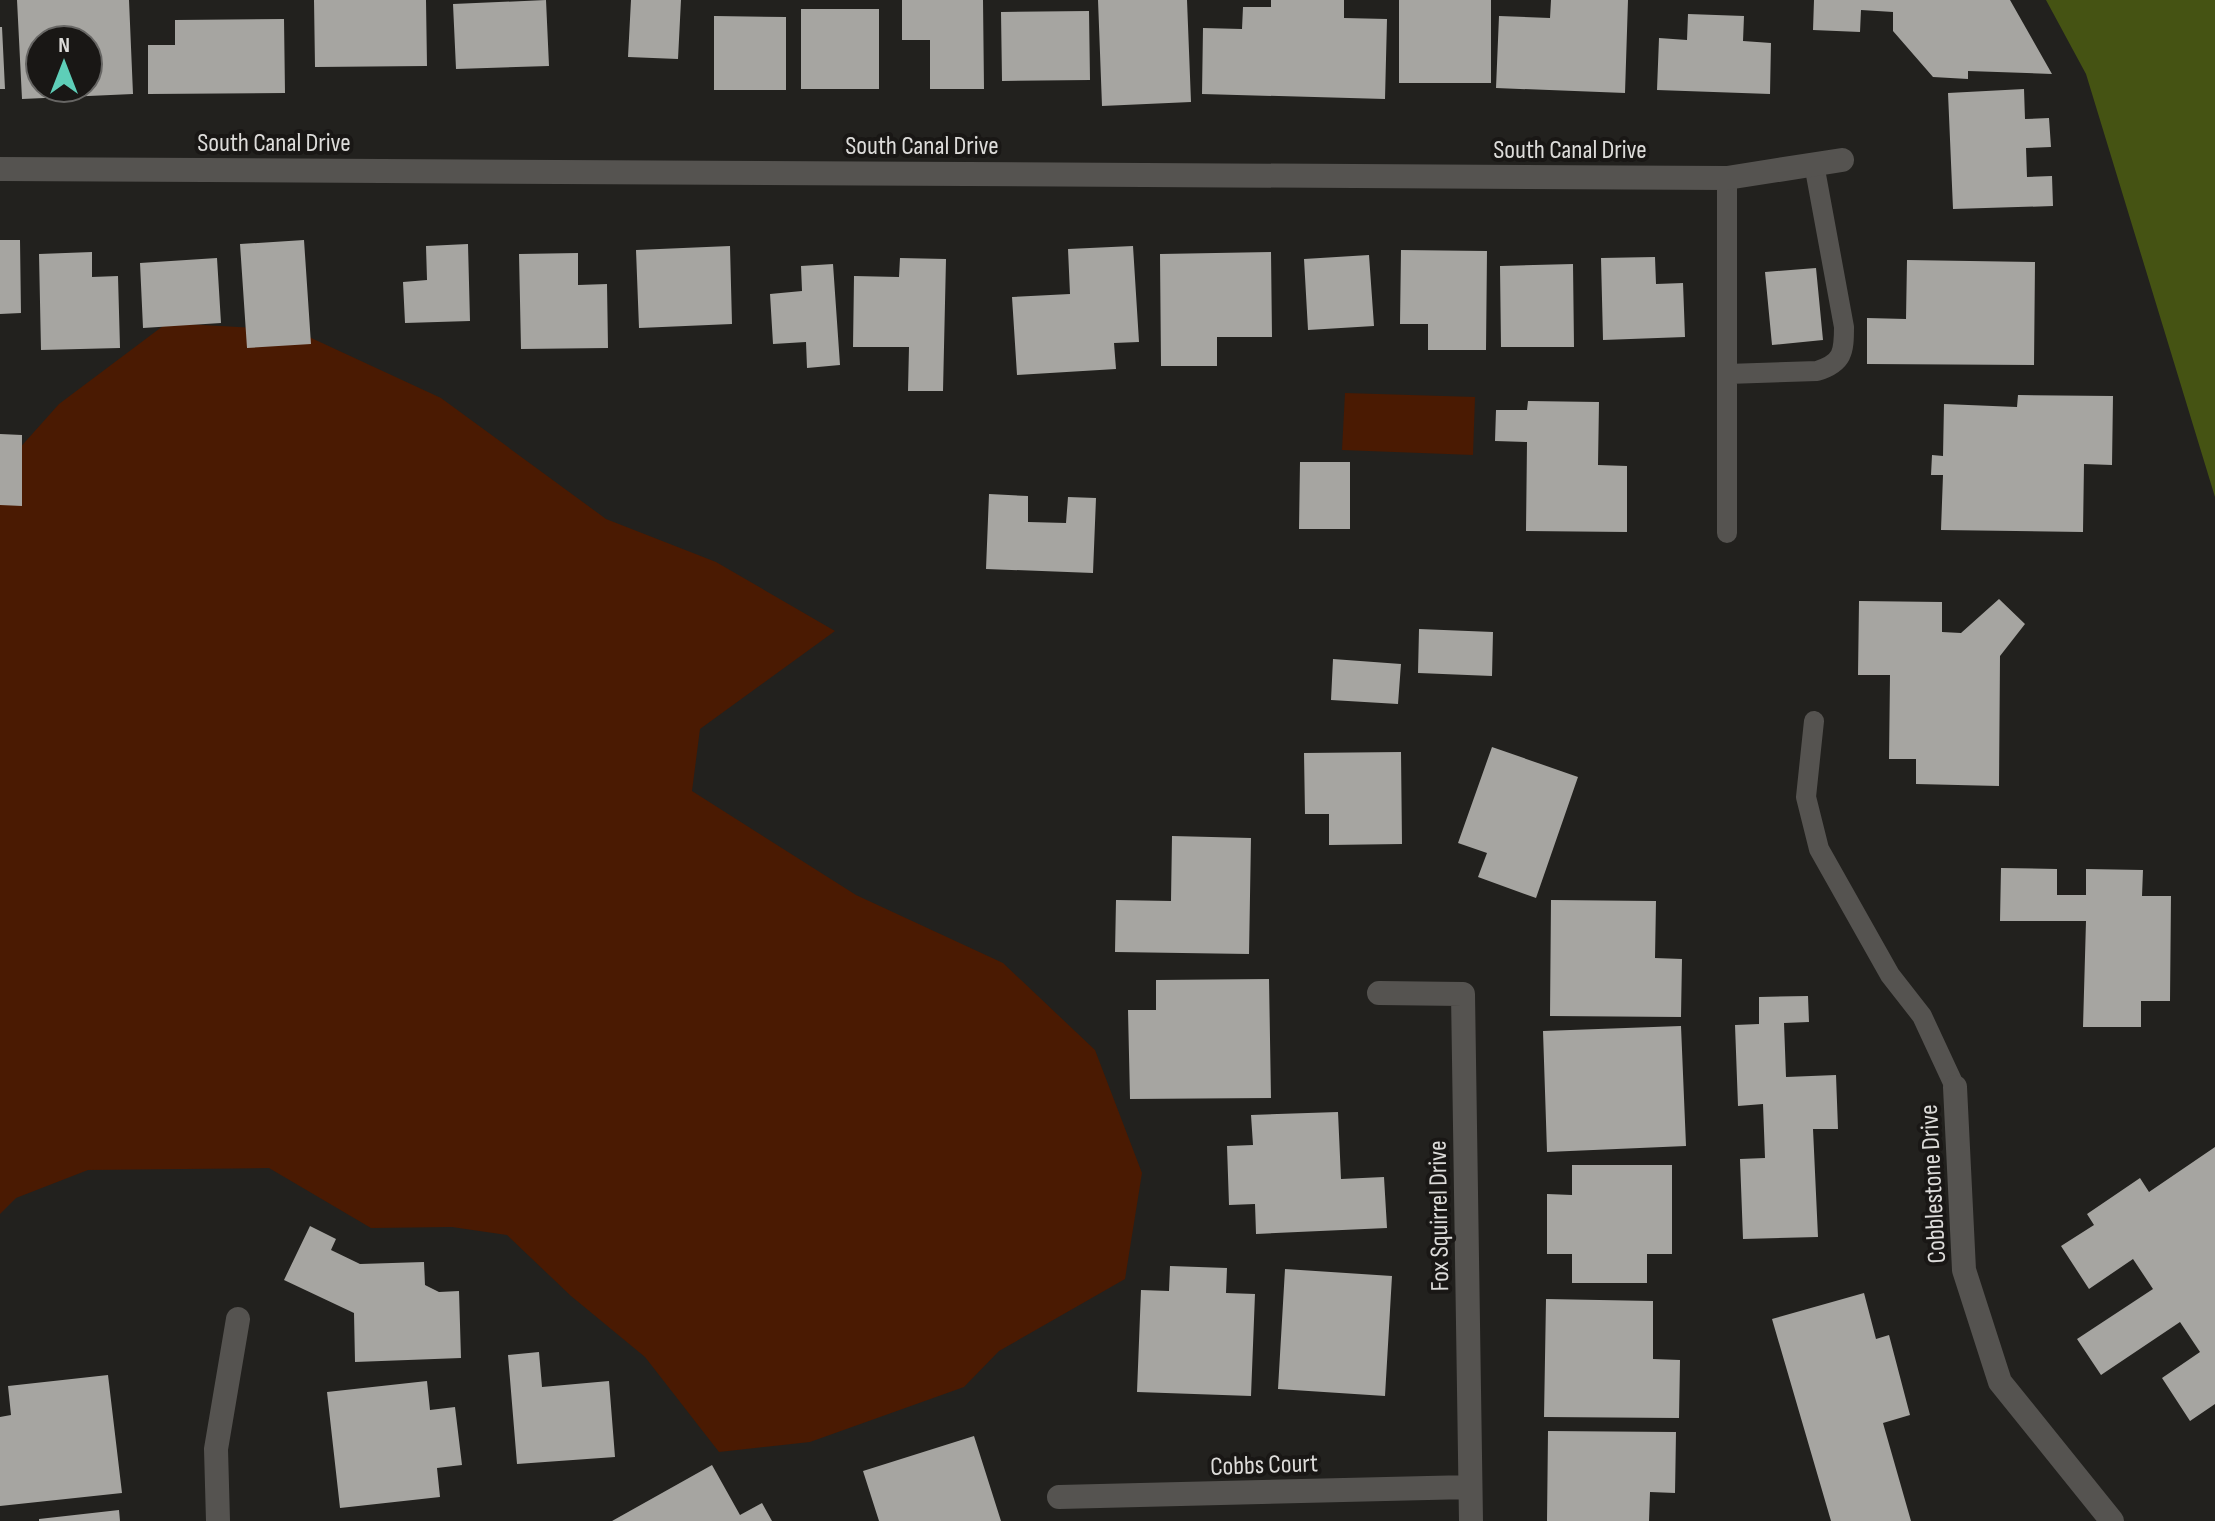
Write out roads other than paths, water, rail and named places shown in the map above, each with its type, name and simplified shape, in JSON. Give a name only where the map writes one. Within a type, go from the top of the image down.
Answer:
[{"type":"street","name":"South Canal Drive","points":[[0,169],[1727,178],[1842,160]]},
{"type":"street","name":"Fox Squirrel Drive","points":[[1379,993],[1463,994],[1471,1521]]},
{"type":"street","name":"Cobblestone Drive","points":[[1955,1087],[1964,1270],[2000,1382],[2112,1521]]},
{"type":"street","points":[[218,1521],[216,1449],[238,1319]]},
{"type":"street","name":"Cobbs Court","points":[[1059,1497],[1470,1487]]},
{"type":"lane","points":[[1727,374],[1817,371],[1831,367],[1844,350],[1842,314],[1814,164]]},
{"type":"lane","points":[[1727,178],[1727,533]]},
{"type":"lane","points":[[1814,721],[1806,797],[1819,849],[1890,975],[1922,1016],[1955,1087]]}]
